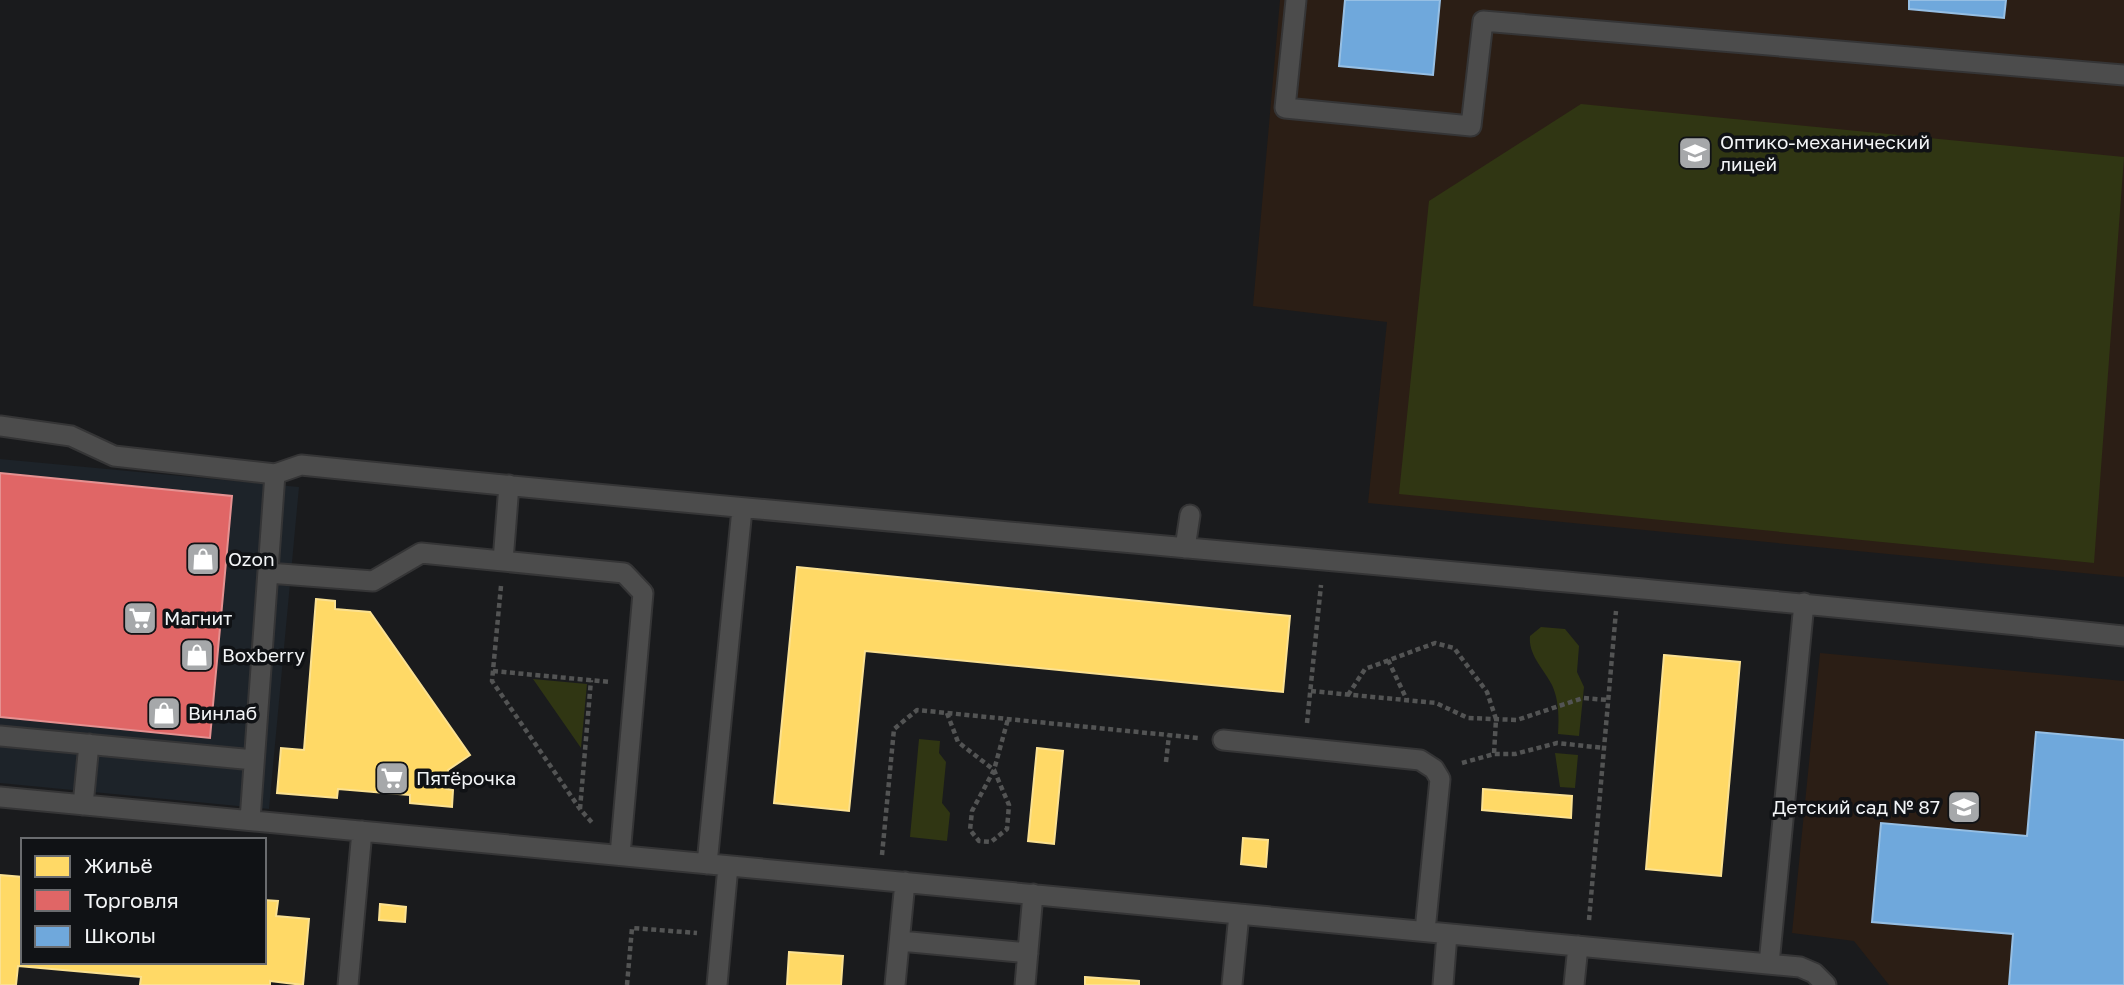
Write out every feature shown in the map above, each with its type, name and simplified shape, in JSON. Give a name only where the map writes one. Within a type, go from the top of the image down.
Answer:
[{"type":"lane","points":[[1296,0],[1285,108],[1471,126],[1483,21],[2124,75]]},
{"type":"lane","points":[[0,426],[71,436],[114,456],[275,474],[301,466],[742,509],[1804,603],[2124,636]]},
{"type":"lane","points":[[250,820],[275,474]]},
{"type":"lane","points":[[503,561],[509,485]]},
{"type":"lane","points":[[707,864],[742,509]]},
{"type":"lane","points":[[1185,548],[1191,515]]},
{"type":"lane","points":[[268,573],[373,581],[421,553],[624,573],[643,593],[620,855]]},
{"type":"lane","points":[[1769,964],[1804,603]]},
{"type":"lane","points":[[0,736],[254,760]]},
{"type":"lane","points":[[1223,740],[1420,760],[1434,769],[1440,779],[1425,931]]},
{"type":"lane","points":[[83,805],[89,744]]},
{"type":"lane","points":[[0,797],[1800,967],[1814,973],[1826,985]]},
{"type":"lane","points":[[348,985],[362,831]]},
{"type":"lane","points":[[717,985],[728,866]]},
{"type":"lane","points":[[895,985],[905,882]]},
{"type":"lane","points":[[1025,985],[1034,894]]},
{"type":"lane","points":[[1232,985],[1239,914]]},
{"type":"lane","points":[[1443,985],[1447,934]]},
{"type":"lane","points":[[900,941],[1028,953]]},
{"type":"lane","points":[[1574,985],[1582,946]]},
{"type":"path","points":[[1305,748],[1323,560]]},
{"type":"path","points":[[503,561],[492,681],[580,809],[620,855]]},
{"type":"path","points":[[1582,946],[1604,748],[1618,586]]},
{"type":"path","points":[[1348,695],[1365,669],[1434,643],[1454,648],[1488,692],[1496,719],[1494,754]]},
{"type":"path","points":[[1388,660],[1408,701]]},
{"type":"path","points":[[493,671],[635,684]]},
{"type":"path","points":[[580,809],[591,680]]},
{"type":"path","points":[[1311,691],[1436,704],[1468,719],[1517,720],[1583,698],[1608,700]]},
{"type":"path","points":[[879,880],[894,729],[917,710],[1223,740]]},
{"type":"path","points":[[947,713],[958,742],[994,770],[1009,805],[1007,829],[991,842],[979,841],[970,830],[972,811],[994,770],[1008,719]]},
{"type":"path","points":[[1166,762],[1169,735]]},
{"type":"path","points":[[1434,769],[1494,754],[1515,754],[1557,743],[1604,748]]},
{"type":"path","points":[[627,985],[632,929],[722,934]]},
{"type":"shaded area","name":"Оптико-механический лицей","points":[[1280,0],[2124,0],[2124,577],[1368,503],[1387,322],[1253,306]]},
{"type":"shaded area","points":[[0,459],[299,487],[269,809],[0,783]]},
{"type":"shaded area","name":"Детский сад № 87","points":[[1820,653],[2124,681],[2124,985],[1889,985],[1854,941],[1792,933]]},
{"type":"green space","name":"Оптико-механический лицей","points":[[1581,104],[2124,157],[2094,563],[1399,494],[1429,201]]},
{"type":"green space","points":[[1541,627],[1565,629],[1579,646],[1577,672],[1584,687],[1579,736],[1558,734],[1558,709],[1554,691],[1534,656],[1530,643],[1530,636]]},
{"type":"green space","points":[[533,679],[587,684],[581,748]]},
{"type":"green space","points":[[919,739],[940,741],[939,753],[946,762],[942,803],[950,813],[947,841],[910,837]]},
{"type":"green space","points":[[1555,753],[1578,755],[1575,788],[1560,787]]},
{"type":"building: Жильё","points":[[797,567],[1290,616],[1283,692],[865,651],[849,811],[774,803]]},
{"type":"building: Жильё","points":[[316,599],[335,601],[335,609],[370,612],[470,755],[448,770],[446,789],[453,790],[452,807],[410,803],[410,795],[338,789],[337,798],[277,793],[281,748],[304,750]]},
{"type":"building: Жильё","points":[[1664,655],[1740,662],[1721,876],[1646,869]]},
{"type":"building: Жильё","points":[[1037,748],[1063,751],[1054,844],[1028,841]]},
{"type":"building: Жильё","points":[[1483,789],[1572,796],[1571,818],[1482,810]]},
{"type":"building: Жильё","points":[[1243,838],[1268,840],[1266,867],[1241,864]]},
{"type":"building: Жильё","points":[[0,875],[21,877],[21,964],[266,964],[266,900],[278,901],[276,916],[309,919],[303,985],[270,981],[270,985],[140,985],[141,977],[18,966],[16,985],[0,985]]},
{"type":"building: Жильё","points":[[380,904],[406,907],[405,922],[379,920]]},
{"type":"building: Жильё","points":[[789,952],[843,956],[841,985],[787,985]]},
{"type":"building: Жильё","points":[[1085,977],[1139,981],[1139,985],[1085,985]]},
{"type":"building: Торговля","points":[[0,473],[232,496],[210,738],[0,717]]},
{"type":"building: Школы","points":[[1345,0],[1440,0],[1433,75],[1339,66]]},
{"type":"building: Школы","points":[[1909,0],[2006,0],[2004,18],[1909,9]]},
{"type":"building: Школы","points":[[2036,732],[2124,740],[2124,985],[2009,985],[2013,934],[1872,922],[1881,823],[2027,836]]},
{"type":"place","name":"Оптико-механический лицей","points":[[1695,153]]},
{"type":"place","name":"Ozon","points":[[203,559]]},
{"type":"place","name":"Магнит","points":[[140,618]]},
{"type":"place","name":"Boxberry","points":[[197,655]]},
{"type":"place","name":"Винлаб","points":[[164,713]]},
{"type":"place","name":"Пятёрочка","points":[[392,778]]},
{"type":"place","name":"Детский сад № 87","points":[[1964,807]]}]
